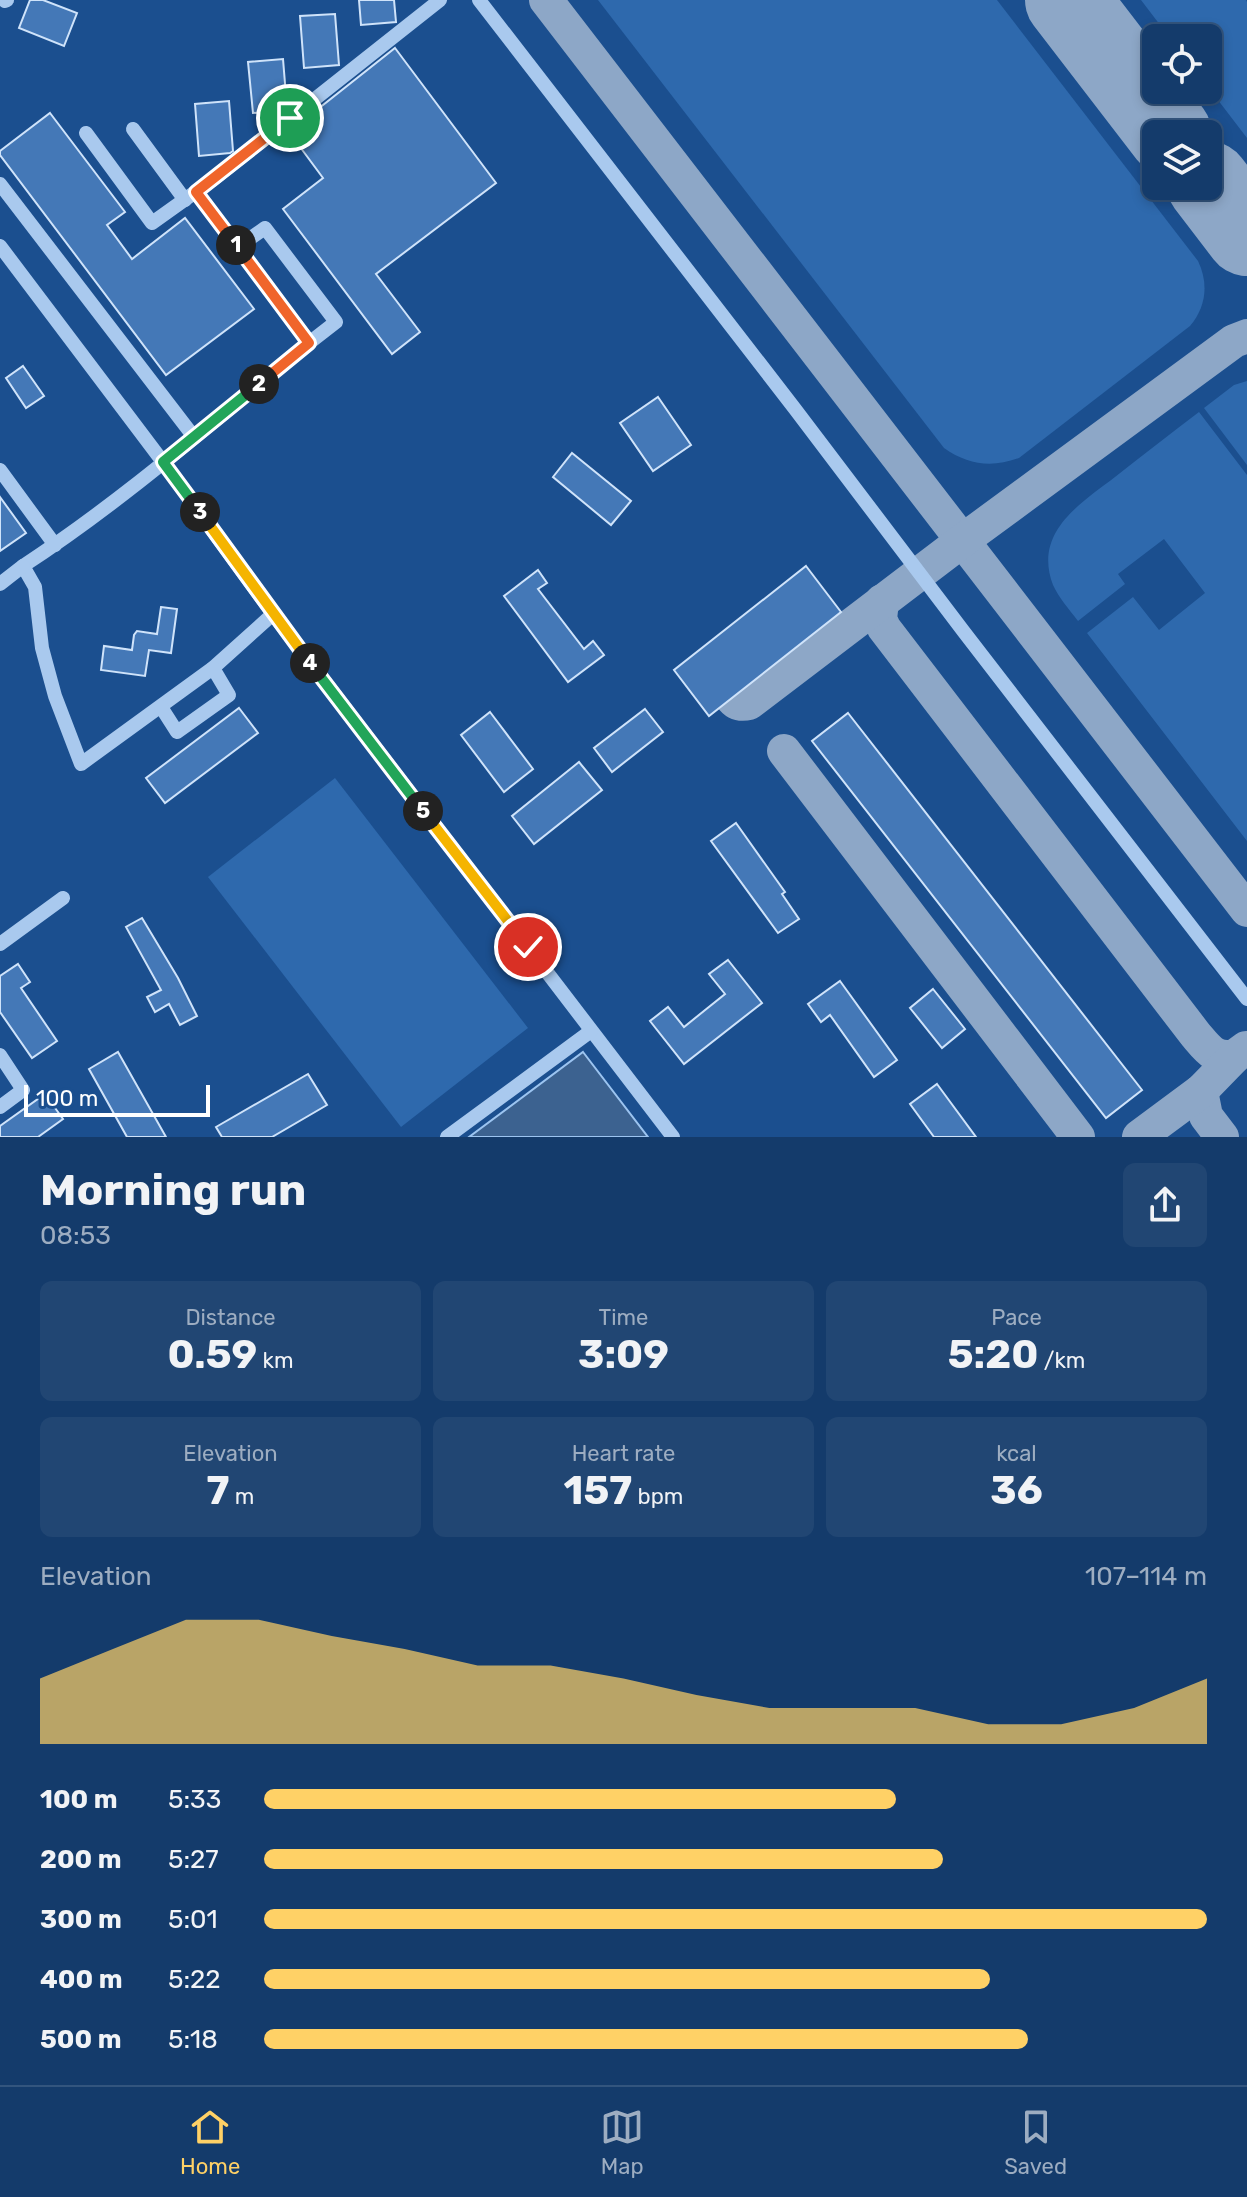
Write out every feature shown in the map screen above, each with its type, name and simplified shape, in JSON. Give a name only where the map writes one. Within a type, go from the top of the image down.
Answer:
[{"type":"street","points":[[86,133],[152,223],[440,0]]},
{"type":"street","points":[[479,0],[1247,999]]},
{"type":"street","points":[[133,129],[238,247],[309,343]]},
{"type":"street","points":[[0,184],[194,437]]},
{"type":"street","points":[[0,584],[163,462],[336,322],[265,228],[238,247]]},
{"type":"street","points":[[0,246],[273,614],[673,1137]]},
{"type":"street","points":[[0,470],[55,545]]},
{"type":"street","points":[[23,566],[35,587],[42,648],[55,696],[81,764],[213,668],[273,614]]},
{"type":"street","points":[[161,707],[177,732],[229,695],[213,668]]},
{"type":"street","points":[[0,944],[63,898]]},
{"type":"street","points":[[447,1137],[591,1031]]},
{"type":"street","points":[[0,1055],[23,1090],[0,1107]]},
{"type":"shaded area","points":[[598,0],[997,0],[1142,188],[1142,200],[1151,200],[1198,261],[1205,287],[1200,311],[1190,326],[1019,458],[999,463],[980,463],[944,448]]},
{"type":"shaded area","points":[[1141,0],[1246,0],[1247,138],[1221,104],[1222,24],[1159,24]]},
{"type":"shaded area","points":[[1247,381],[1247,465],[1204,408],[1234,385]]},
{"type":"shaded area","points":[[1199,412],[1247,475],[1247,841],[1087,633],[1133,597],[1159,630],[1205,593],[1164,539],[1118,574],[1125,584],[1078,621],[1055,590],[1048,566],[1049,550],[1063,521]]},
{"type":"shaded area","points":[[335,778],[528,1028],[401,1127],[208,877]]},
{"type":"shaded area","points":[[583,1052],[648,1137],[469,1137]]},
{"type":"building","points":[[30,0],[43,0],[77,13],[64,46],[19,28]]},
{"type":"building","points":[[359,0],[394,0],[396,22],[361,25]]},
{"type":"building","points":[[335,14],[339,65],[304,68],[300,16]]},
{"type":"building","points":[[395,48],[496,183],[376,274],[420,332],[392,354],[283,209],[323,178],[289,132]]},
{"type":"building","points":[[283,59],[287,108],[284,111],[253,113],[248,62]]},
{"type":"building","points":[[229,101],[233,151],[199,156],[195,104]]},
{"type":"building","points":[[50,113],[125,212],[107,225],[132,259],[185,218],[254,309],[166,375],[0,155],[0,151]]},
{"type":"building","points":[[23,366],[44,396],[26,408],[6,378]]},
{"type":"building","points":[[658,397],[691,445],[653,471],[620,423]]},
{"type":"building","points":[[572,453],[631,501],[611,525],[553,477]]},
{"type":"building","points":[[0,497],[26,533],[0,551]]},
{"type":"building","points":[[806,566],[841,612],[709,716],[674,670]]},
{"type":"building","points":[[538,570],[547,583],[538,589],[584,649],[593,641],[604,655],[568,682],[504,596]]},
{"type":"building","points":[[161,607],[177,609],[171,653],[149,650],[145,676],[101,670],[104,646],[132,650],[137,631],[157,634]]},
{"type":"building","points":[[239,708],[258,733],[165,803],[146,778]]},
{"type":"building","points":[[645,709],[663,732],[612,772],[594,748]]},
{"type":"building","points":[[490,712],[533,769],[504,792],[461,735]]},
{"type":"building","points":[[848,713],[1142,1090],[1106,1118],[812,741]]},
{"type":"building","points":[[579,762],[602,790],[534,844],[512,816]]},
{"type":"building","points":[[736,823],[785,892],[782,894],[799,919],[778,933],[711,841]]},
{"type":"building","points":[[142,918],[197,1016],[180,1025],[169,1004],[155,1012],[147,997],[161,990],[126,927]]},
{"type":"building","points":[[728,960],[762,1003],[684,1064],[650,1021],[668,1007],[684,1027],[725,994],[709,974]]},
{"type":"building","points":[[18,964],[30,982],[21,988],[57,1041],[32,1058],[0,1012],[0,976]]},
{"type":"building","points":[[840,981],[897,1060],[874,1077],[830,1015],[821,1022],[808,1004]]},
{"type":"building","points":[[933,989],[965,1029],[942,1048],[910,1008]]},
{"type":"building","points":[[118,1052],[166,1137],[127,1137],[89,1069]]},
{"type":"building","points":[[308,1074],[327,1105],[272,1137],[222,1137],[216,1127]]},
{"type":"building","points":[[937,1084],[976,1137],[934,1137],[910,1104]]},
{"type":"building","points":[[45,1094],[63,1119],[38,1137],[0,1137],[0,1126]]},
{"type":"taxiway","points":[[546,0],[1247,910]]},
{"type":"taxiway","points":[[1239,223],[1247,234]]},
{"type":"taxiway","points":[[731,697],[739,703],[749,703],[962,541],[1234,341],[1247,336]]},
{"type":"taxiway","points":[[882,601],[880,619],[884,628],[1195,1034],[1217,1055],[1235,1056]]},
{"type":"taxiway","points":[[784,751],[1078,1137]]},
{"type":"taxiway","points":[[1139,1137],[1201,1091],[1246,1048]]},
{"type":"taxiway","points":[[1201,1091],[1206,1116],[1222,1137]]},
{"type":"runway","points":[[1067,0],[1159,120]]},
{"type":"runway","points":[[1221,200],[1247,234]]},
{"type":"route","points":[[290,118],[196,192],[309,343],[163,462],[273,614],[528,947]]}]
